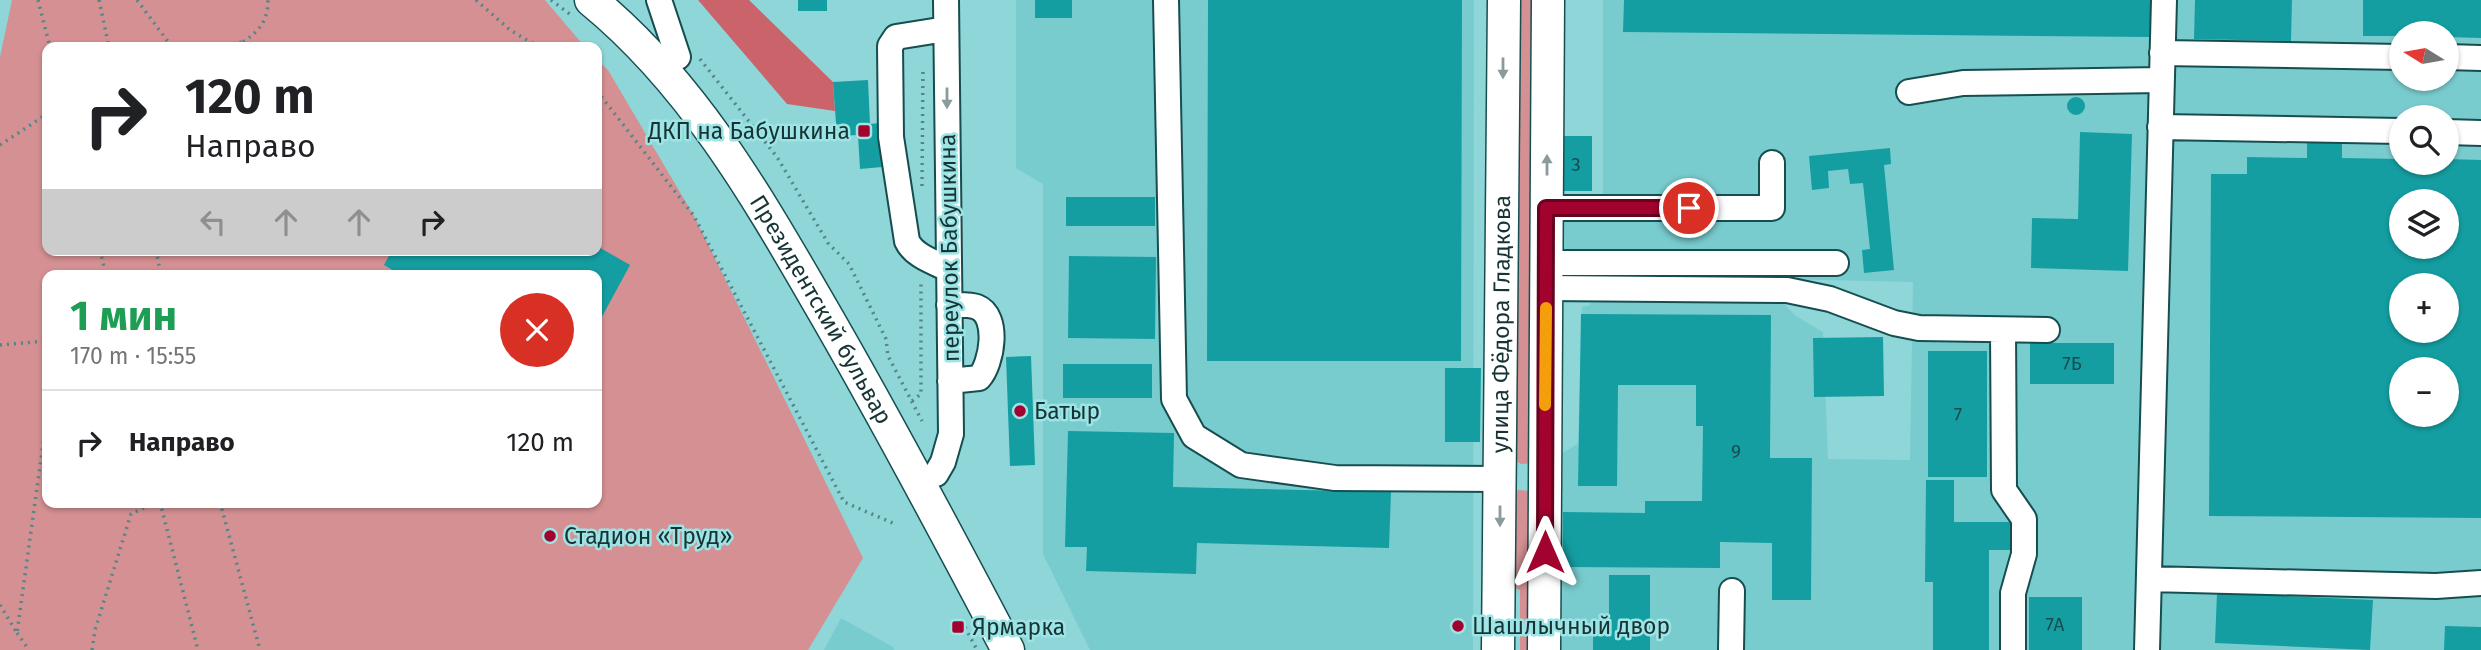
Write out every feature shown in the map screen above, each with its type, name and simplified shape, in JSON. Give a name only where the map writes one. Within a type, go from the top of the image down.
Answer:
[{"type":"main road","name":"Президентский бульвар","points":[[621,0],[689,58],[787,212],[929,481],[1008,650]]},
{"type":"main road","name":"улица Фёдора Гладкова","points":[[1499,650],[1504,0]]},
{"type":"main road","name":"улица Фёдора Гладкова","points":[[1544,650],[1548,0]]},
{"type":"main road","name":"Президентский бульвар","points":[[581,8],[649,55],[691,102],[735,163],[858,371],[929,481],[1030,650]]},
{"type":"main road","points":[[1500,479],[1545,478]]},
{"type":"lane","points":[[659,0],[689,58]]},
{"type":"lane","name":"переулок Бабушкина","points":[[929,481],[943,462],[951,434],[946,0]]},
{"type":"lane","points":[[1166,0],[1174,399],[1194,436],[1241,465],[1335,478],[1500,479]]},
{"type":"lane","points":[[2147,650],[2164,0]]},
{"type":"lane","points":[[946,29],[896,37],[890,46],[891,137],[907,241],[910,248],[921,256],[948,269]]},
{"type":"lane","points":[[2162,53],[2389,57]]},
{"type":"lane","points":[[2459,57],[2481,58]]},
{"type":"lane","points":[[1909,92],[1963,83],[2161,80]]},
{"type":"lane","points":[[2160,127],[2389,131]]},
{"type":"lane","points":[[2459,132],[2481,133]]},
{"type":"lane","points":[[1546,208],[1772,208],[1772,163]]},
{"type":"lane","points":[[1546,275],[1836,263]]},
{"type":"lane","points":[[1546,275],[1787,290],[1830,299],[1894,323],[1919,328],[2047,330]]},
{"type":"lane","points":[[949,305],[977,307],[987,315],[991,329],[991,356],[986,370],[979,378],[950,381]]},
{"type":"lane","points":[[2003,330],[2004,490],[2024,519],[2024,554],[2013,593],[2012,650]]},
{"type":"lane","points":[[2149,579],[2436,586],[2481,583]]},
{"type":"lane","points":[[1731,650],[1732,591]]},
{"type":"path","points":[[38,0],[49,42]]},
{"type":"path","points":[[99,0],[108,42]]},
{"type":"path","points":[[137,0],[168,42]]},
{"type":"path","points":[[243,42],[260,30],[268,0]]},
{"type":"path","points":[[476,0],[510,30],[530,42]]},
{"type":"path","points":[[551,0],[581,8]]},
{"type":"path","points":[[689,58],[777,157],[828,243],[849,264],[886,339],[888,356],[922,421]]},
{"type":"path","points":[[602,97],[694,216],[844,502],[895,524]]},
{"type":"path","points":[[0,145],[42,117]]},
{"type":"path","points":[[0,345],[42,341]]},
{"type":"path","points":[[17,633],[42,451]]},
{"type":"path","points":[[92,650],[95,630],[131,514],[144,508]]},
{"type":"path","points":[[160,508],[198,650]]},
{"type":"path","points":[[222,508],[260,650]]},
{"type":"path","points":[[0,605],[29,650]]},
{"type":"shaded area","points":[[12,0],[545,0],[581,42],[42,42],[42,256],[602,256],[602,64],[694,216],[863,558],[808,650],[0,650],[0,57]]},
{"type":"shaded area","points":[[698,0],[749,0],[833,82],[835,111],[787,104]]},
{"type":"shaded area","points":[[1016,0],[1474,0],[1473,650],[1090,650],[1043,554],[1043,184],[1016,168]]},
{"type":"shaded area","points":[[1513,0],[1543,0],[1533,463],[1521,464],[1514,460]]},
{"type":"shaded area","points":[[1603,0],[2481,0],[2481,650],[1559,650],[1562,453],[1578,444],[1582,307],[1590,305],[1594,297],[1778,298],[1796,316],[1823,332],[1828,459],[1910,460],[1913,282],[1556,274],[1556,196],[1603,197]]},
{"type":"shaded area","points":[[1519,490],[1530,491],[1539,650],[1520,650],[1520,590],[1508,585],[1511,494]]},
{"type":"shaded area","points":[[841,618],[893,647],[894,650],[824,650]]},
{"type":"building","points":[[798,0],[827,0],[827,11],[798,11]]},
{"type":"building","points":[[1035,0],[1072,0],[1072,18],[1035,18]]},
{"type":"building","points":[[1208,0],[1462,0],[1461,361],[1207,361]]},
{"type":"building","points":[[1624,0],[2150,0],[2150,37],[1623,32]]},
{"type":"building","points":[[2195,0],[2292,0],[2291,41],[2194,39]]},
{"type":"building","points":[[2363,0],[2481,0],[2481,38],[2459,37],[2459,21],[2389,21],[2389,36],[2363,36]]},
{"type":"building","points":[[868,80],[870,124],[880,123],[882,167],[860,169],[858,135],[837,136],[833,82]]},
{"type":"building","points":[[2076,97],[2082,100],[2085,106],[2082,112],[2076,115],[2070,112],[2067,106],[2070,100]]},
{"type":"building","points":[[2080,132],[2132,134],[2128,271],[2031,268],[2032,218],[2078,219]]},
{"type":"building","points":[[1561,136],[1592,136],[1592,191],[1561,191]]},
{"type":"building","points":[[2307,140],[2342,141],[2342,158],[2389,159],[2389,175],[2459,175],[2459,159],[2481,160],[2481,518],[2209,516],[2211,174],[2247,174],[2247,157],[2307,158]]},
{"type":"building","points":[[1890,148],[1891,164],[1884,165],[1894,270],[1864,273],[1862,250],[1870,249],[1863,183],[1850,184],[1848,169],[1828,171],[1829,188],[1812,190],[1809,156]]},
{"type":"building","points":[[1066,197],[1155,197],[1155,226],[1066,226]]},
{"type":"building","points":[[602,249],[630,265],[602,317],[602,270],[392,270],[384,265],[389,256],[602,256]]},
{"type":"building","points":[[1069,256],[1156,257],[1155,339],[1068,338]]},
{"type":"building","points":[[1581,314],[1771,315],[1770,458],[1812,458],[1811,600],[1772,600],[1772,543],[1720,542],[1720,568],[1563,567],[1563,512],[1645,513],[1645,501],[1702,501],[1703,426],[1696,426],[1696,385],[1618,385],[1617,486],[1578,486]]},
{"type":"building","points":[[1883,337],[1884,396],[1814,397],[1813,338]]},
{"type":"building","points":[[2030,343],[2114,343],[2114,384],[2030,384]]},
{"type":"building","points":[[1928,351],[1987,351],[1987,477],[1928,477]]},
{"type":"building","name":"Батыр","points":[[1031,356],[1035,465],[1010,466],[1006,357]]},
{"type":"building","points":[[1063,364],[1152,364],[1152,398],[1063,398]]},
{"type":"building","points":[[1445,368],[1481,368],[1480,442],[1445,442]]},
{"type":"building","points":[[1068,431],[1174,433],[1173,487],[1391,492],[1389,548],[1197,543],[1196,574],[1086,571],[1087,547],[1065,547]]},
{"type":"building","points":[[1926,480],[1954,480],[1954,522],[2016,522],[2016,550],[1989,550],[1989,650],[1933,650],[1933,582],[1925,582]]},
{"type":"building","points":[[1609,575],[1650,575],[1650,650],[1593,650],[1593,631],[1609,631]]},
{"type":"building","points":[[2217,593],[2373,600],[2370,650],[2215,643]]},
{"type":"building","points":[[2029,597],[2082,597],[2082,650],[2029,650]]},
{"type":"building","points":[[2445,626],[2481,627],[2481,650],[2444,650]]},
{"type":"slow traffic","points":[[1545,405],[1546,308]]},
{"type":"place","name":"ДКП на Бабушкина","points":[[864,131]]},
{"type":"place","name":"Батыр","points":[[1020,411]]},
{"type":"place","name":"Стадион «Труд»","points":[[550,536]]},
{"type":"place","name":"Шашлычный двор","points":[[1458,626]]},
{"type":"place","name":"Ярмарка","points":[[958,627]]},
{"type":"route","points":[[1545,552],[1546,208],[1689,208]]}]
